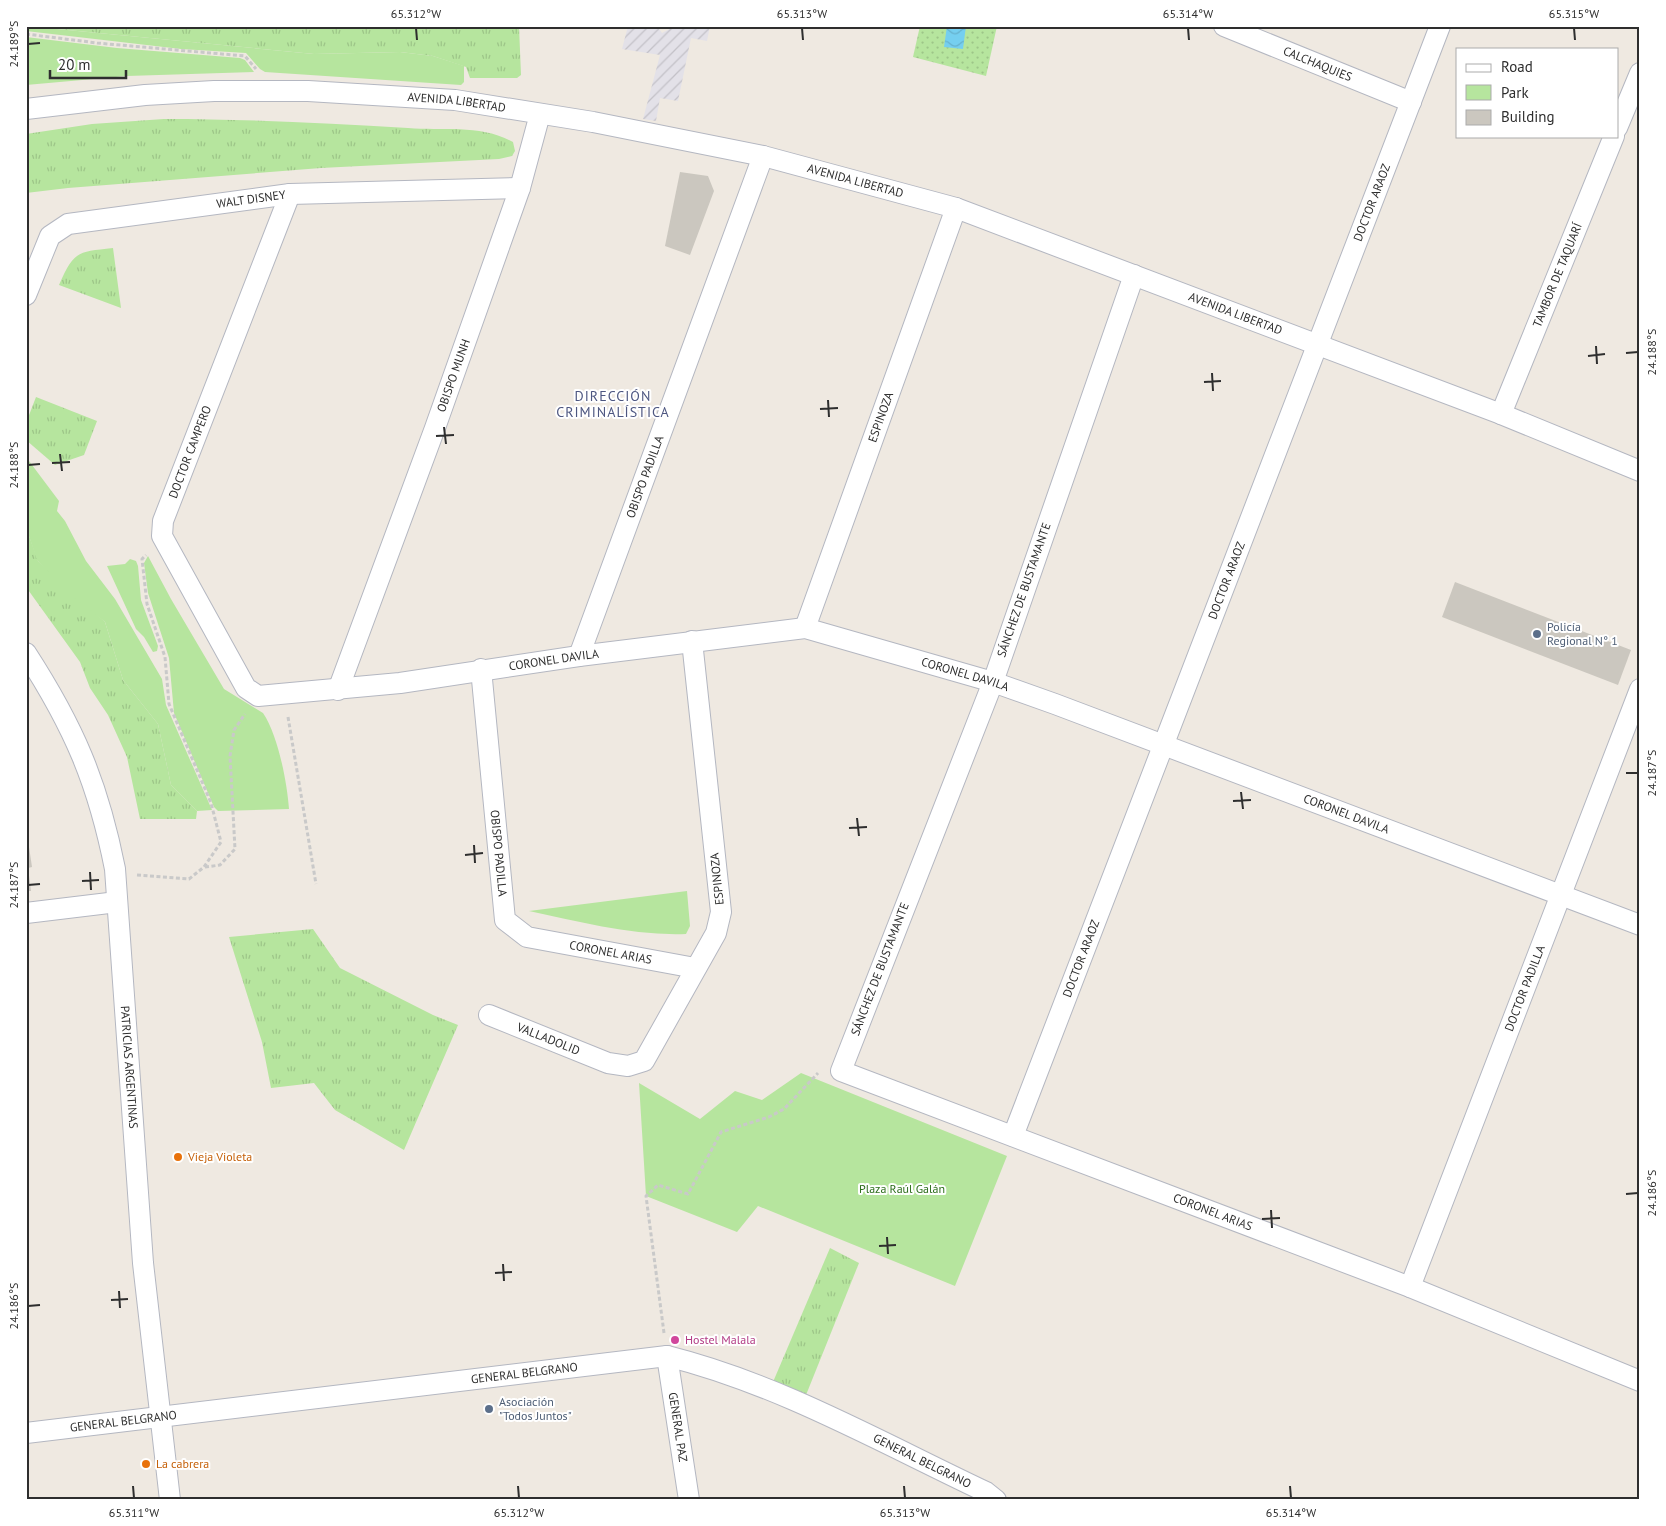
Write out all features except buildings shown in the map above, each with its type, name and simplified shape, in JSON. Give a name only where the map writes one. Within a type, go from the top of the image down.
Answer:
[{"type":"street","name":"CALCHAQUIES","points":[[1224,26],[1412,102]]},
{"type":"street","name":"DOCTOR ARAOZ","points":[[1013,1136],[1440,26]]},
{"type":"street","points":[[1618,126],[1640,73]]},
{"type":"street","name":"AVENIDA LIBERTAD","points":[[26,109],[145,95],[214,91],[299,91],[455,100],[762,156],[956,208],[1501,414],[1640,471]]},
{"type":"street","name":"OBISPO MUNH","points":[[338,690],[432,438],[520,188],[540,114]]},
{"type":"street","name":"TAMBOR DE TAQUARÍ","points":[[1501,414],[1613,138]]},
{"type":"street","name":"OBISPO PADILLA","points":[[579,656],[762,156]]},
{"type":"street","name":"WALT DISNEY","points":[[26,296],[50,236],[68,224],[290,194],[520,188]]},
{"type":"street","name":"DOCTOR CAMPERO","points":[[258,696],[246,688],[162,536],[163,521],[290,194]]},
{"type":"street","name":"ESPINOZA","points":[[805,628],[956,208]]},
{"type":"street","name":"SÁNCHEZ DE BUSTAMANTE","points":[[832,1069],[993,682],[1134,275]]},
{"type":"street","name":"CORONEL DAVILA","points":[[258,696],[338,690],[481,669],[805,628],[993,682],[1640,926]]},
{"type":"street","name":"ESPINOZA","points":[[608,1062],[628,1066],[644,1061],[716,933],[720,912],[692,641]]},
{"type":"street","name":"PATRICIAS ARGENTINAS","points":[[26,653],[70,726],[89,770],[107,830],[115,869],[143,1263],[170,1500]]},
{"type":"street","name":"OBISPO PADILLA","points":[[481,669],[505,920],[527,937]]},
{"type":"street","name":"DOCTOR PADILLA","points":[[1410,1287],[1640,689]]},
{"type":"street","points":[[26,913],[117,902]]},
{"type":"street","name":"CORONEL ARIAS","points":[[527,937],[695,968]]},
{"type":"street","name":"VALLADOLID","points":[[489,1015],[608,1062]]},
{"type":"street","name":"CORONEL ARIAS","points":[[832,1069],[1410,1287],[1640,1381]]},
{"type":"street","name":"GENERAL BELGRANO","points":[[26,1433],[668,1356],[702,1365],[806,1405],[986,1492],[996,1500]]},
{"type":"street","name":"GENERAL PAZ","points":[[668,1356],[689,1500]]},
{"type":"path","points":[[26,34],[97,43],[245,56],[261,73]]},
{"type":"path","points":[[115,869],[146,877],[189,879],[204,867],[221,842],[209,798],[169,704],[165,657],[146,604],[142,559],[151,546],[167,547]]},
{"type":"path","points":[[284,694],[316,884]]},
{"type":"path","points":[[204,867],[220,865],[235,849],[230,756],[234,730],[258,696]]},
{"type":"path","points":[[668,1356],[646,1196],[658,1185],[688,1194],[721,1132],[769,1117],[784,1109],[832,1069]]},
{"type":"shaded area","points":[[628,26],[657,26],[662,33],[675,26],[710,26],[707,41],[691,38],[678,101],[660,98],[656,121],[643,119],[660,55],[622,49]]},
{"type":"green space","points":[[26,26],[519,26],[521,75],[517,78],[470,78],[466,67],[433,56],[400,52],[314,54]]},
{"type":"green space","points":[[26,26],[314,54],[400,52],[433,56],[464,66],[464,82],[461,85],[265,72],[246,53],[181,49],[26,31]]},
{"type":"green space","points":[[920,26],[997,26],[986,76],[913,57]]},
{"type":"green space","points":[[26,37],[117,48],[240,58],[245,60],[254,72],[127,76],[26,85]]},
{"type":"green space","points":[[164,119],[475,130],[501,136],[513,142],[515,151],[512,156],[499,159],[321,168],[26,193],[26,134],[92,124]]},
{"type":"green space","points":[[113,248],[121,308],[59,285],[69,265],[78,255],[84,252]]},
{"type":"green space","points":[[36,397],[97,421],[84,455],[55,465],[26,440],[26,423]]},
{"type":"green space","points":[[26,457],[59,501],[57,511],[65,521],[86,561],[115,599],[162,679],[166,705],[212,810],[197,811],[171,785],[158,724],[123,680],[105,622],[66,591],[37,560],[26,527]]},
{"type":"green space","points":[[26,527],[38,561],[105,622],[123,680],[158,724],[171,785],[197,811],[196,819],[140,819],[127,757],[108,715],[90,688],[80,662],[26,587]]},
{"type":"green space","points":[[148,556],[224,689],[263,713],[273,733],[281,759],[289,809],[218,811],[214,807],[174,713],[169,658],[148,593],[144,563]]},
{"type":"green space","points":[[130,559],[136,561],[138,566],[141,600],[158,646],[157,651],[153,652],[144,637],[136,629],[107,566],[125,564]]},
{"type":"green space","points":[[687,891],[690,926],[686,934],[627,931],[529,911]]},
{"type":"green space","points":[[313,929],[340,968],[433,1015],[458,1025],[404,1150],[335,1110],[314,1083],[271,1088],[262,1042],[229,937]]},
{"type":"green space","name":"Plaza Raúl Galán","points":[[801,1073],[1007,1156],[955,1286],[758,1206],[737,1232],[646,1196],[639,1083],[700,1119],[735,1091],[762,1100]]},
{"type":"green space","points":[[830,1248],[859,1263],[806,1395],[773,1382]]},
{"type":"water","points":[[947,26],[966,26],[963,49],[944,47]]},
{"type":"place","name":"Policía Regional N° 1","points":[[1537,634]]},
{"type":"place","name":"Vieja Violeta","points":[[178,1157]]},
{"type":"place","name":"Hostel Malala","points":[[675,1340]]},
{"type":"place","name":"Asociación \"Todos Juntos\"","points":[[489,1409]]},
{"type":"place","name":"La cabrera","points":[[146,1464]]},
{"type":"district","name":"DIRECCIÓN CRIMINALÍSTICA","points":[[613,404]]}]
